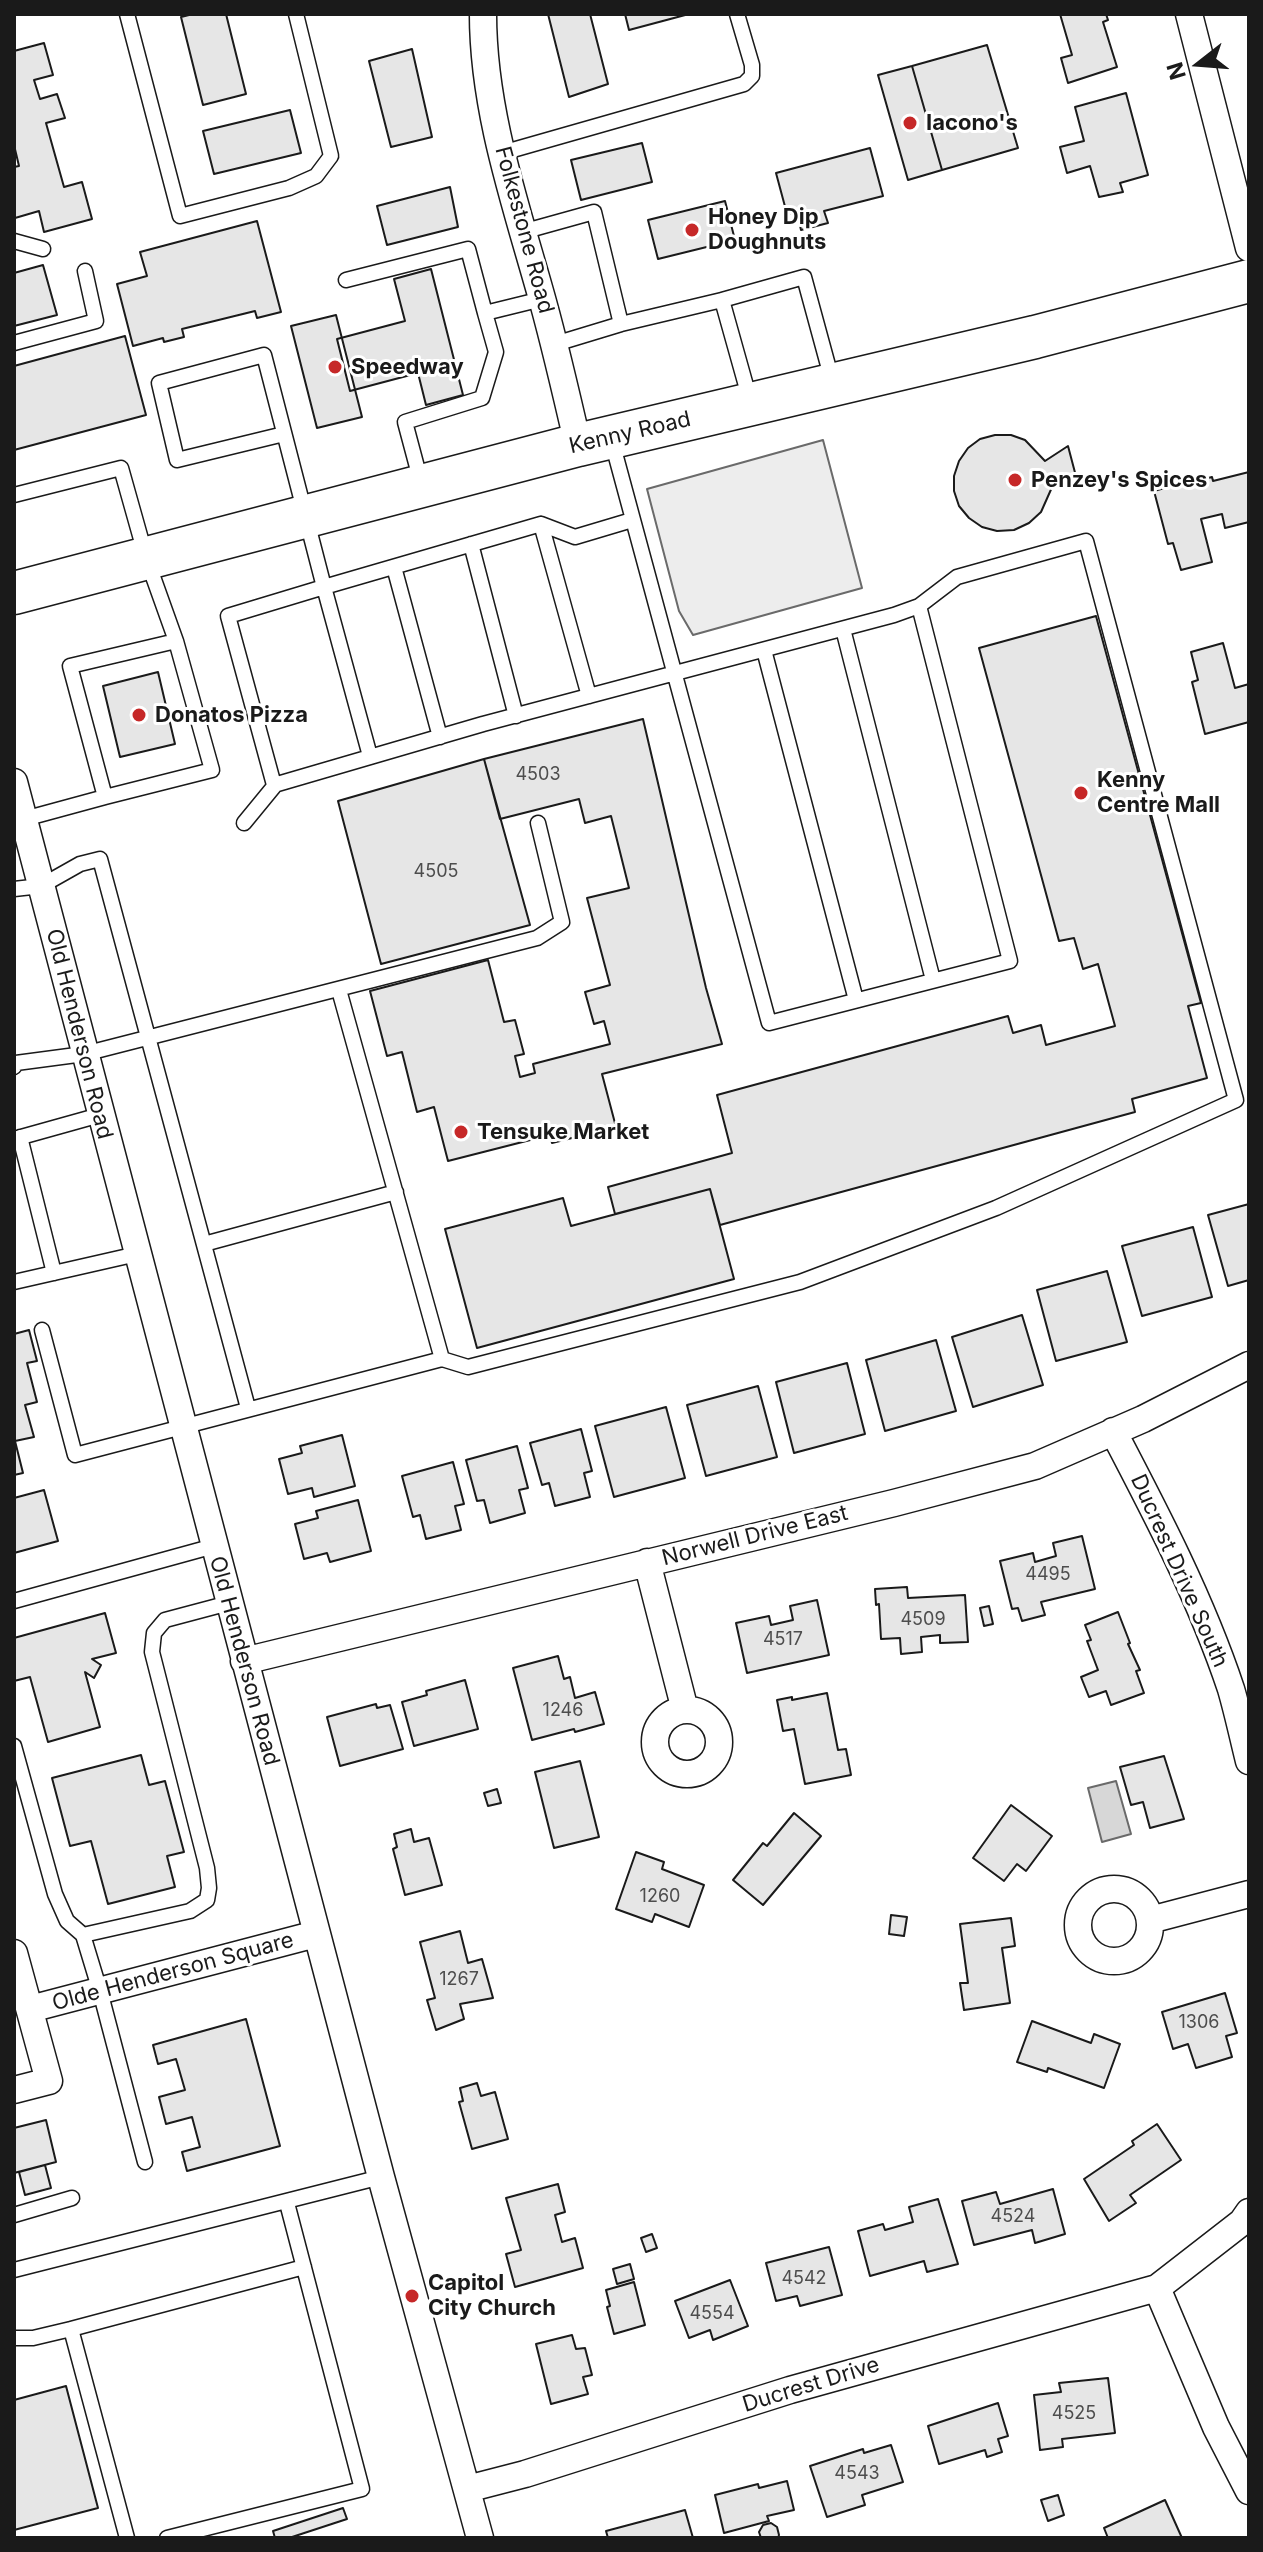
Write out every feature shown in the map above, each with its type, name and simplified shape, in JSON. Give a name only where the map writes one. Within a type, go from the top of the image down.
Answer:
[{"type":"main road","name":"Kenny Road","points":[[14,593],[594,441],[1035,337],[1249,281]]},
{"type":"street","name":"Folkestone Road","points":[[483,14],[488,88],[522,232],[555,344],[594,441]]},
{"type":"street","points":[[1189,14],[1241,184],[1249,248]]},
{"type":"street","name":"Old Henderson Road","points":[[14,782],[316,1934],[480,2538]]},
{"type":"street","name":"Norwell Drive East","points":[[244,1661],[1035,1466],[1249,1365]]},
{"type":"street","name":"Ducrest Drive South","points":[[1113,1431],[1198,1603],[1231,1691],[1249,1761]]},
{"type":"street","points":[[647,1562],[685,1710]]},
{"type":"street","points":[[1150,1920],[1249,1894]]},
{"type":"street","name":"Olde Henderson Square","points":[[30,2009],[316,1934]]},
{"type":"street","name":"Olde Henderson Square","points":[[14,1953],[49,2081],[14,2090]]},
{"type":"street","points":[[1249,2212],[1242,2222],[1157,2288],[1216,2427],[1249,2491]]},
{"type":"street","name":"Ducrest Drive","points":[[467,2489],[525,2474],[790,2390],[1157,2288]]},
{"type":"lane","points":[[127,14],[180,216],[289,188],[316,176],[331,156],[296,14]]},
{"type":"lane","points":[[502,153],[744,84],[752,76],[752,65],[737,14]]},
{"type":"lane","points":[[522,232],[594,212],[621,324]]},
{"type":"lane","points":[[14,241],[43,249]]},
{"type":"lane","points":[[346,280],[468,249],[496,352],[482,398],[405,422],[422,486]]},
{"type":"lane","points":[[14,343],[96,321],[85,271]]},
{"type":"lane","points":[[555,344],[804,277],[833,385]]},
{"type":"lane","points":[[485,313],[542,299]]},
{"type":"lane","points":[[722,300],[751,404]]},
{"type":"lane","points":[[284,434],[177,460],[159,383],[264,355],[370,756]]},
{"type":"lane","points":[[594,441],[632,520],[769,1023],[1010,961],[919,606]]},
{"type":"lane","points":[[14,495],[121,468],[146,557],[176,641],[212,770],[24,819]]},
{"type":"lane","points":[[276,784],[228,616],[541,524],[575,537],[632,520]]},
{"type":"lane","points":[[541,524],[589,696]]},
{"type":"lane","points":[[42,1330],[75,1455],[442,1359],[468,1367],[800,1282],[996,1208],[1236,1100],[1086,541],[957,577],[919,606],[843,629],[276,784],[244,823]]},
{"type":"lane","points":[[471,544],[516,716]]},
{"type":"lane","points":[[394,567],[440,737]]},
{"type":"lane","points":[[843,629],[933,980]]},
{"type":"lane","points":[[105,797],[70,666],[176,641]]},
{"type":"lane","points":[[764,650],[856,1000]]},
{"type":"lane","points":[[15,1064],[84,1054],[537,938],[562,922],[538,823]]},
{"type":"lane","points":[[14,889],[41,886],[80,864],[100,859],[248,1408]]},
{"type":"lane","points":[[339,990],[442,1359]]},
{"type":"lane","points":[[54,1273],[17,1138],[100,1115]]},
{"type":"lane","points":[[204,1244],[396,1192]]},
{"type":"lane","points":[[14,1282],[137,1254]]},
{"type":"lane","points":[[14,1601],[214,1546]]},
{"type":"lane","points":[[83,1935],[190,1911],[207,1900],[207,1868],[152,1652],[154,1633],[165,1620],[229,1603]]},
{"type":"lane","points":[[14,1746],[55,1894],[67,1921],[83,1935],[145,2162]]},
{"type":"lane","points":[[14,2270],[381,2177]]},
{"type":"lane","points":[[14,2215],[72,2198]]},
{"type":"lane","points":[[167,2538],[362,2489],[287,2203]]},
{"type":"lane","points":[[14,2338],[33,2338],[71,2329],[304,2267]]},
{"type":"lane","points":[[71,2329],[127,2538]]},
{"type":"shaded area","points":[[823,440],[862,588],[693,635],[679,611],[647,489]]},
{"type":"shaded area","points":[[1116,1781],[1131,1834],[1102,1842],[1088,1788]]},
{"type":"building","points":[[226,14],[246,94],[203,105],[181,17]]},
{"type":"building","points":[[548,14],[590,14],[608,84],[569,97]]},
{"type":"building","points":[[625,14],[689,14],[629,30]]},
{"type":"building","points":[[1060,14],[1106,14],[1108,20],[1103,22],[1117,67],[1068,83],[1061,58],[1072,55]]},
{"type":"building","points":[[44,43],[53,75],[34,80],[40,99],[57,94],[65,118],[46,123],[64,187],[82,182],[92,219],[44,232],[39,211],[14,216],[14,167],[19,166],[14,145],[14,51]]},
{"type":"building","points":[[987,45],[1018,148],[942,170],[912,66]]},
{"type":"building","points":[[412,49],[432,137],[391,147],[369,61]]},
{"type":"building","name":"Iacono's","points":[[912,66],[942,170],[908,180],[878,75]]},
{"type":"building","points":[[1126,93],[1148,175],[1120,183],[1123,192],[1099,197],[1090,166],[1067,173],[1060,147],[1084,141],[1075,107]]},
{"type":"building","points":[[290,110],[301,153],[214,174],[203,131]]},
{"type":"building","points":[[642,143],[652,182],[581,200],[571,160]]},
{"type":"building","points":[[870,148],[883,196],[824,211],[828,223],[801,230],[797,212],[787,214],[776,173]]},
{"type":"building","points":[[450,187],[458,227],[387,245],[377,206]]},
{"type":"building","name":"Honey Dip Doughnuts","points":[[725,201],[735,240],[658,259],[648,220]]},
{"type":"building","points":[[257,221],[281,312],[257,318],[255,311],[182,329],[184,337],[164,342],[163,338],[133,346],[117,284],[147,276],[140,252]]},
{"type":"building","points":[[43,265],[57,315],[14,326],[14,273]]},
{"type":"building","points":[[431,269],[463,395],[426,405],[418,373],[350,391],[337,339],[405,321],[394,279]]},
{"type":"building","points":[[336,315],[362,417],[317,428],[291,326]]},
{"type":"building","points":[[125,336],[146,415],[14,450],[14,366]]},
{"type":"building","name":"Penzey's Spices","points":[[1011,435],[1025,440],[1045,461],[1068,446],[1078,484],[1053,485],[1041,512],[1029,523],[1014,530],[997,531],[982,527],[959,506],[954,491],[954,476],[968,448],[980,439]]},
{"type":"building","points":[[1249,472],[1249,522],[1225,528],[1222,514],[1201,519],[1212,562],[1181,570],[1173,543],[1168,544],[1154,491],[1186,482],[1212,477],[1213,481]]},
{"type":"building","name":"Kenny Centre Mall","points":[[1096,616],[1201,1003],[1188,1006],[1207,1078],[1132,1099],[1135,1112],[720,1225],[710,1189],[615,1214],[608,1187],[732,1153],[717,1095],[1008,1016],[1013,1033],[1041,1025],[1046,1045],[1115,1026],[1098,964],[1083,969],[1074,938],[1059,941],[979,648]]},
{"type":"building","points":[[1223,643],[1235,688],[1249,684],[1249,722],[1205,734],[1192,682],[1198,680],[1191,652]]},
{"type":"building","name":"Donatos Pizza","points":[[158,672],[175,744],[120,757],[103,686]]},
{"type":"building","points":[[643,719],[722,1044],[602,1074],[616,1127],[552,1143],[550,1135],[448,1161],[434,1107],[417,1112],[402,1052],[387,1056],[370,991],[488,960],[504,1022],[515,1020],[524,1054],[515,1056],[520,1077],[535,1073],[533,1064],[610,1044],[604,1021],[594,1024],[585,992],[610,985],[587,898],[629,888],[611,816],[585,823],[579,799],[500,819],[484,759]]},
{"type":"building","points":[[484,759],[530,925],[381,964],[338,801]]},
{"type":"building","points":[[710,1189],[734,1279],[477,1348],[445,1229],[563,1198],[571,1226]]},
{"type":"building","points":[[1249,1204],[1249,1280],[1228,1286],[1208,1215]]},
{"type":"building","points":[[1193,1227],[1212,1297],[1142,1316],[1122,1246]]},
{"type":"building","points":[[1107,1271],[1127,1342],[1056,1361],[1037,1290]]},
{"type":"building","points":[[1022,1315],[1043,1385],[973,1407],[952,1337]]},
{"type":"building","points":[[29,1330],[37,1361],[27,1363],[37,1402],[25,1405],[34,1437],[15,1441],[23,1473],[14,1475],[14,1334]]},
{"type":"building","points":[[936,1340],[956,1411],[885,1431],[866,1360]]},
{"type":"building","points":[[847,1363],[865,1434],[794,1453],[776,1382]]},
{"type":"building","points":[[758,1386],[777,1457],[706,1476],[687,1405]]},
{"type":"building","points":[[666,1407],[685,1478],[614,1497],[595,1426]]},
{"type":"building","points":[[581,1429],[592,1471],[584,1473],[590,1497],[555,1506],[549,1483],[542,1485],[530,1443]]},
{"type":"building","points":[[342,1435],[355,1486],[314,1497],[312,1488],[288,1494],[279,1459],[302,1453],[300,1446]]},
{"type":"building","points":[[517,1446],[528,1488],[519,1490],[525,1513],[490,1523],[484,1500],[477,1501],[466,1460]]},
{"type":"building","points":[[453,1462],[464,1504],[455,1506],[461,1530],[426,1539],[420,1515],[413,1517],[402,1476]]},
{"type":"building","points":[[44,1490],[58,1541],[14,1553],[14,1498]]},
{"type":"building","points":[[358,1500],[371,1551],[330,1562],[327,1553],[304,1559],[295,1524],[318,1518],[316,1511]]},
{"type":"building","points":[[1082,1536],[1095,1589],[1041,1602],[1045,1615],[1022,1621],[1018,1608],[1012,1609],[1000,1561],[1033,1553],[1035,1562],[1056,1556],[1053,1543]]},
{"type":"building","points":[[907,1587],[908,1598],[965,1595],[968,1642],[940,1643],[940,1635],[921,1637],[922,1652],[901,1654],[900,1638],[881,1639],[875,1589]]},
{"type":"building","points":[[817,1600],[829,1655],[747,1673],[736,1623],[769,1616],[771,1625],[793,1620],[790,1606]]},
{"type":"building","points":[[989,1606],[993,1624],[984,1626],[980,1608]]},
{"type":"building","points":[[1118,1612],[1140,1670],[1136,1671],[1144,1693],[1111,1705],[1106,1691],[1089,1697],[1081,1677],[1098,1670],[1087,1641],[1091,1640],[1085,1625]]},
{"type":"building","points":[[105,1613],[116,1653],[92,1659],[101,1665],[94,1678],[85,1672],[100,1727],[48,1742],[30,1677],[14,1681],[14,1638]]},
{"type":"building","points":[[558,1656],[564,1679],[570,1677],[575,1698],[595,1692],[604,1724],[532,1740],[513,1668]]},
{"type":"building","points":[[465,1680],[478,1729],[414,1746],[402,1702],[427,1695],[426,1691]]},
{"type":"building","points":[[827,1693],[838,1750],[846,1749],[851,1775],[805,1784],[794,1729],[783,1731],[777,1700]]},
{"type":"building","points":[[376,1704],[377,1708],[390,1705],[403,1749],[340,1766],[327,1717]]},
{"type":"building","points":[[141,1755],[149,1785],[165,1781],[184,1852],[167,1856],[175,1887],[108,1904],[91,1841],[70,1846],[52,1778]]},
{"type":"building","points":[[1164,1756],[1184,1819],[1150,1828],[1143,1802],[1131,1805],[1120,1767]]},
{"type":"building","points":[[580,1761],[599,1837],[554,1848],[535,1772]]},
{"type":"building","points":[[497,1789],[501,1803],[488,1806],[484,1793]]},
{"type":"building","points":[[1011,1805],[1052,1836],[1026,1871],[1017,1864],[1004,1881],[973,1858]]},
{"type":"building","points":[[794,1813],[821,1836],[763,1905],[733,1880],[763,1843],[767,1846]]},
{"type":"building","points":[[411,1829],[414,1842],[429,1838],[442,1885],[405,1895],[393,1849],[397,1847],[394,1834]]},
{"type":"building","points":[[636,1852],[664,1862],[662,1869],[704,1885],[689,1927],[655,1914],[652,1922],[616,1909]]},
{"type":"building","points":[[891,1915],[907,1917],[904,1936],[889,1934]]},
{"type":"building","points":[[1011,1918],[1015,1946],[1002,1948],[1010,2003],[964,2010],[960,1983],[968,1983],[960,1924]]},
{"type":"building","points":[[460,1931],[468,1963],[482,1959],[493,1998],[460,2004],[464,2019],[436,2030],[427,2000],[435,1998],[420,1942]]},
{"type":"building","points":[[1225,1993],[1237,2033],[1226,2036],[1232,2057],[1196,2068],[1188,2044],[1173,2049],[1162,2012]]},
{"type":"building","points":[[246,2019],[280,2146],[187,2171],[182,2152],[200,2147],[192,2117],[166,2124],[159,2097],[185,2090],[176,2059],[158,2064],[153,2045]]},
{"type":"building","points":[[1032,2021],[1091,2043],[1094,2034],[1120,2044],[1104,2088],[1048,2068],[1047,2072],[1017,2062]]},
{"type":"building","points":[[477,2083],[481,2096],[495,2092],[508,2139],[472,2149],[459,2102],[463,2101],[460,2088]]},
{"type":"building","points":[[46,2120],[56,2162],[14,2173],[14,2128]]},
{"type":"building","points":[[1157,2124],[1181,2160],[1130,2195],[1136,2203],[1109,2221],[1084,2179],[1134,2145],[1132,2141]]},
{"type":"building","points":[[45,2165],[51,2188],[25,2195],[19,2172]]},
{"type":"building","points":[[558,2184],[565,2212],[555,2215],[562,2242],[575,2238],[583,2268],[515,2287],[506,2254],[521,2250],[506,2198]]},
{"type":"building","points":[[1053,2189],[1065,2234],[1035,2243],[1032,2230],[974,2245],[962,2201],[996,2192],[1000,2204]]},
{"type":"building","points":[[938,2199],[958,2264],[927,2272],[924,2261],[870,2276],[858,2231],[883,2224],[885,2230],[913,2222],[909,2207]]},
{"type":"building","points":[[652,2234],[657,2248],[646,2252],[641,2238]]},
{"type":"building","points":[[829,2247],[842,2295],[800,2306],[797,2296],[776,2301],[766,2263]]},
{"type":"building","points":[[630,2264],[634,2279],[617,2284],[613,2269]]},
{"type":"building","points":[[730,2280],[748,2326],[713,2340],[710,2330],[689,2338],[675,2301]]},
{"type":"building","points":[[634,2282],[645,2325],[614,2334],[606,2290]]},
{"type":"building","points":[[572,2335],[576,2349],[585,2348],[592,2375],[583,2377],[588,2394],[551,2404],[536,2344]]},
{"type":"building","points":[[1108,2378],[1115,2433],[1062,2439],[1063,2447],[1040,2450],[1034,2395],[1061,2392],[1059,2383]]},
{"type":"building","points":[[66,2386],[98,2508],[14,2530],[14,2400]]},
{"type":"building","points":[[998,2403],[1008,2436],[998,2439],[1002,2452],[987,2457],[985,2450],[939,2464],[928,2426]]},
{"type":"building","points":[[891,2445],[903,2482],[862,2495],[865,2505],[827,2517],[810,2466],[863,2449],[864,2453]]},
{"type":"building","points":[[787,2481],[794,2510],[767,2516],[769,2521],[724,2533],[715,2495],[758,2484],[759,2488]]},
{"type":"building","points":[[1058,2495],[1064,2515],[1048,2521],[1041,2500]]},
{"type":"building","points":[[1165,2500],[1182,2538],[1108,2538],[1104,2528]]},
{"type":"building","points":[[343,2508],[347,2519],[289,2538],[275,2538],[273,2531]]},
{"type":"building","points":[[685,2510],[693,2538],[608,2538],[606,2531]]},
{"type":"building","points":[[771,2523],[777,2527],[778,2538],[761,2538],[759,2532],[763,2525]]},
{"type":"place","name":"Iacono's","points":[[910,123]]},
{"type":"place","name":"Honey Dip Doughnuts","points":[[692,230]]},
{"type":"place","name":"Speedway","points":[[335,367]]},
{"type":"place","name":"Penzey's Spices","points":[[1015,480]]},
{"type":"place","name":"Donatos Pizza","points":[[139,715]]},
{"type":"place","name":"Kenny Centre Mall","points":[[1081,793]]},
{"type":"place","name":"Tensuke Market","points":[[461,1132]]},
{"type":"place","name":"Capitol City Church","points":[[412,2296]]}]
